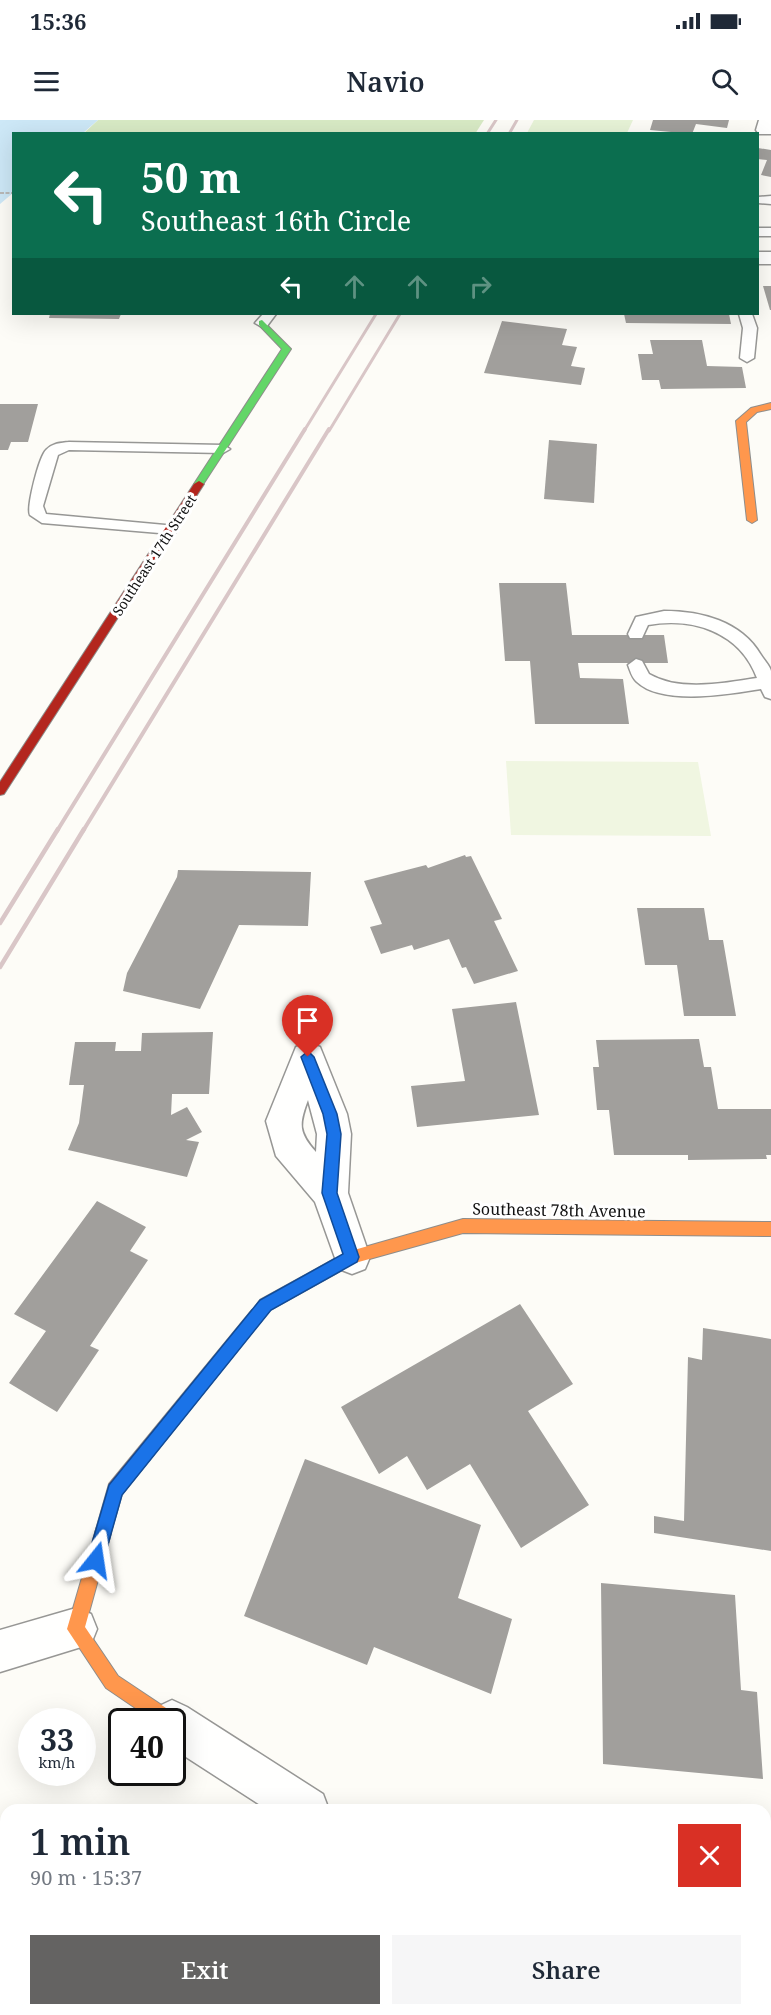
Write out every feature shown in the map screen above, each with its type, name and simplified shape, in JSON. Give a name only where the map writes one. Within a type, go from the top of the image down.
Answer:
[{"type":"street","name":"Southeast 17th Street","points":[[0,791],[287,349],[266,318]]},
{"type":"street","points":[[752,520],[741,422],[754,410],[771,406]]},
{"type":"street","points":[[330,1193],[352,1257]]},
{"type":"street","name":"Southeast 78th Avenue","points":[[76,1629],[115,1490],[265,1305],[352,1257],[463,1226],[771,1229]]},
{"type":"street","points":[[0,1651],[76,1629],[112,1682],[151,1708]]},
{"type":"street","points":[[186,1731],[298,1804]]},
{"type":"lane","points":[[746,315],[750,328],[747,358]]},
{"type":"lane","points":[[171,529],[42,518],[35,512],[35,506],[51,453],[60,447],[69,446],[223,449]]},
{"type":"lane","points":[[636,634],[642,621],[661,616],[707,622],[733,632],[748,645],[759,661],[770,688],[675,689],[646,682],[637,674],[636,665]]},
{"type":"green space","points":[[98,120],[484,120],[476,132],[85,132]]},
{"type":"green space","points":[[534,120],[633,120],[627,132],[528,132]]},
{"type":"green space","points":[[506,761],[698,762],[711,836],[511,835]]},
{"type":"water","points":[[0,120],[98,120],[84,132],[12,132],[12,194],[0,204]]},
{"type":"building","points":[[653,120],[729,120],[727,128],[696,124],[693,132],[650,130]]},
{"type":"building","points":[[759,148],[771,150],[771,177],[761,175],[767,160],[759,159]]},
{"type":"building","points":[[763,286],[771,286],[771,310],[770,310]]},
{"type":"building","points":[[50,315],[121,315],[119,319],[49,318]]},
{"type":"building","points":[[624,315],[729,315],[731,324],[626,323]]},
{"type":"building","points":[[502,321],[567,329],[562,345],[577,347],[571,366],[585,368],[581,385],[484,373]]},
{"type":"building","points":[[650,340],[702,340],[707,366],[742,367],[746,388],[661,389],[659,380],[642,380],[638,354],[653,354]]},
{"type":"building","points":[[0,404],[38,404],[28,442],[11,442],[8,450],[0,450]]},
{"type":"building","points":[[549,440],[597,444],[594,503],[544,499]]},
{"type":"building","points":[[499,583],[566,583],[572,635],[664,635],[668,663],[578,663],[580,678],[623,679],[629,724],[535,724],[530,661],[505,661]]},
{"type":"building","points":[[465,855],[466,857],[471,856],[502,919],[494,921],[518,971],[474,984],[466,967],[462,968],[449,939],[414,950],[412,945],[381,954],[370,927],[382,924],[364,881],[426,865],[428,868]]},
{"type":"building","points":[[178,870],[311,872],[308,926],[239,925],[200,1009],[123,991],[127,973],[177,877]]},
{"type":"building","points":[[637,908],[704,908],[709,940],[723,940],[736,1016],[684,1016],[677,965],[645,965]]},
{"type":"building","points":[[516,1002],[539,1115],[417,1127],[411,1086],[465,1081],[452,1009]]},
{"type":"building","points":[[213,1032],[209,1094],[172,1094],[171,1115],[187,1107],[202,1132],[186,1140],[199,1142],[187,1177],[68,1150],[79,1123],[84,1085],[69,1085],[75,1042],[116,1042],[115,1051],[141,1051],[142,1033]]},
{"type":"building","points":[[699,1039],[704,1067],[711,1067],[718,1109],[771,1109],[771,1155],[766,1155],[767,1159],[688,1160],[688,1155],[614,1155],[609,1110],[597,1110],[593,1067],[599,1067],[596,1040]]},
{"type":"building","points":[[97,1201],[146,1227],[130,1251],[148,1260],[90,1346],[99,1350],[57,1412],[9,1383],[46,1331],[14,1314]]},
{"type":"building","points":[[520,1304],[573,1384],[528,1411],[589,1505],[521,1548],[470,1464],[427,1490],[407,1456],[379,1474],[341,1407]]},
{"type":"building","points":[[703,1328],[771,1339],[771,1551],[654,1533],[654,1516],[684,1521],[688,1357],[702,1360]]},
{"type":"building","points":[[305,1459],[481,1525],[458,1598],[512,1619],[491,1694],[374,1647],[367,1665],[244,1616]]},
{"type":"building","points":[[601,1583],[735,1595],[741,1690],[757,1692],[763,1779],[603,1764]]},
{"type":"railway","points":[[488,132],[496,120]]},
{"type":"railway","points":[[510,132],[517,120]]},
{"type":"railway","points":[[304,431],[375,315]]},
{"type":"railway","points":[[329,431],[399,315]]},
{"type":"railway","points":[[57,831],[305,429]]},
{"type":"railway","points":[[83,831],[329,429]]},
{"type":"railway","points":[[0,923],[58,829]]},
{"type":"railway","points":[[0,967],[84,829]]},
{"type":"traffic: fast","points":[[199,484],[287,349],[262,323]]},
{"type":"traffic: slow","points":[[752,520],[741,421],[754,410],[771,406]]},
{"type":"traffic: slow","points":[[257,1315],[265,1305],[352,1257],[463,1226],[771,1229]]},
{"type":"traffic: slow","points":[[103,1533],[76,1629],[112,1682],[151,1708]]},
{"type":"traffic: jam","points":[[0,791],[199,484]]},
{"type":"traffic: jam","points":[[103,1533],[115,1490],[257,1315]]},
{"type":"route","points":[[96,1560],[115,1490],[265,1305],[352,1257],[330,1193],[334,1134],[330,1114],[308,1057]]}]
